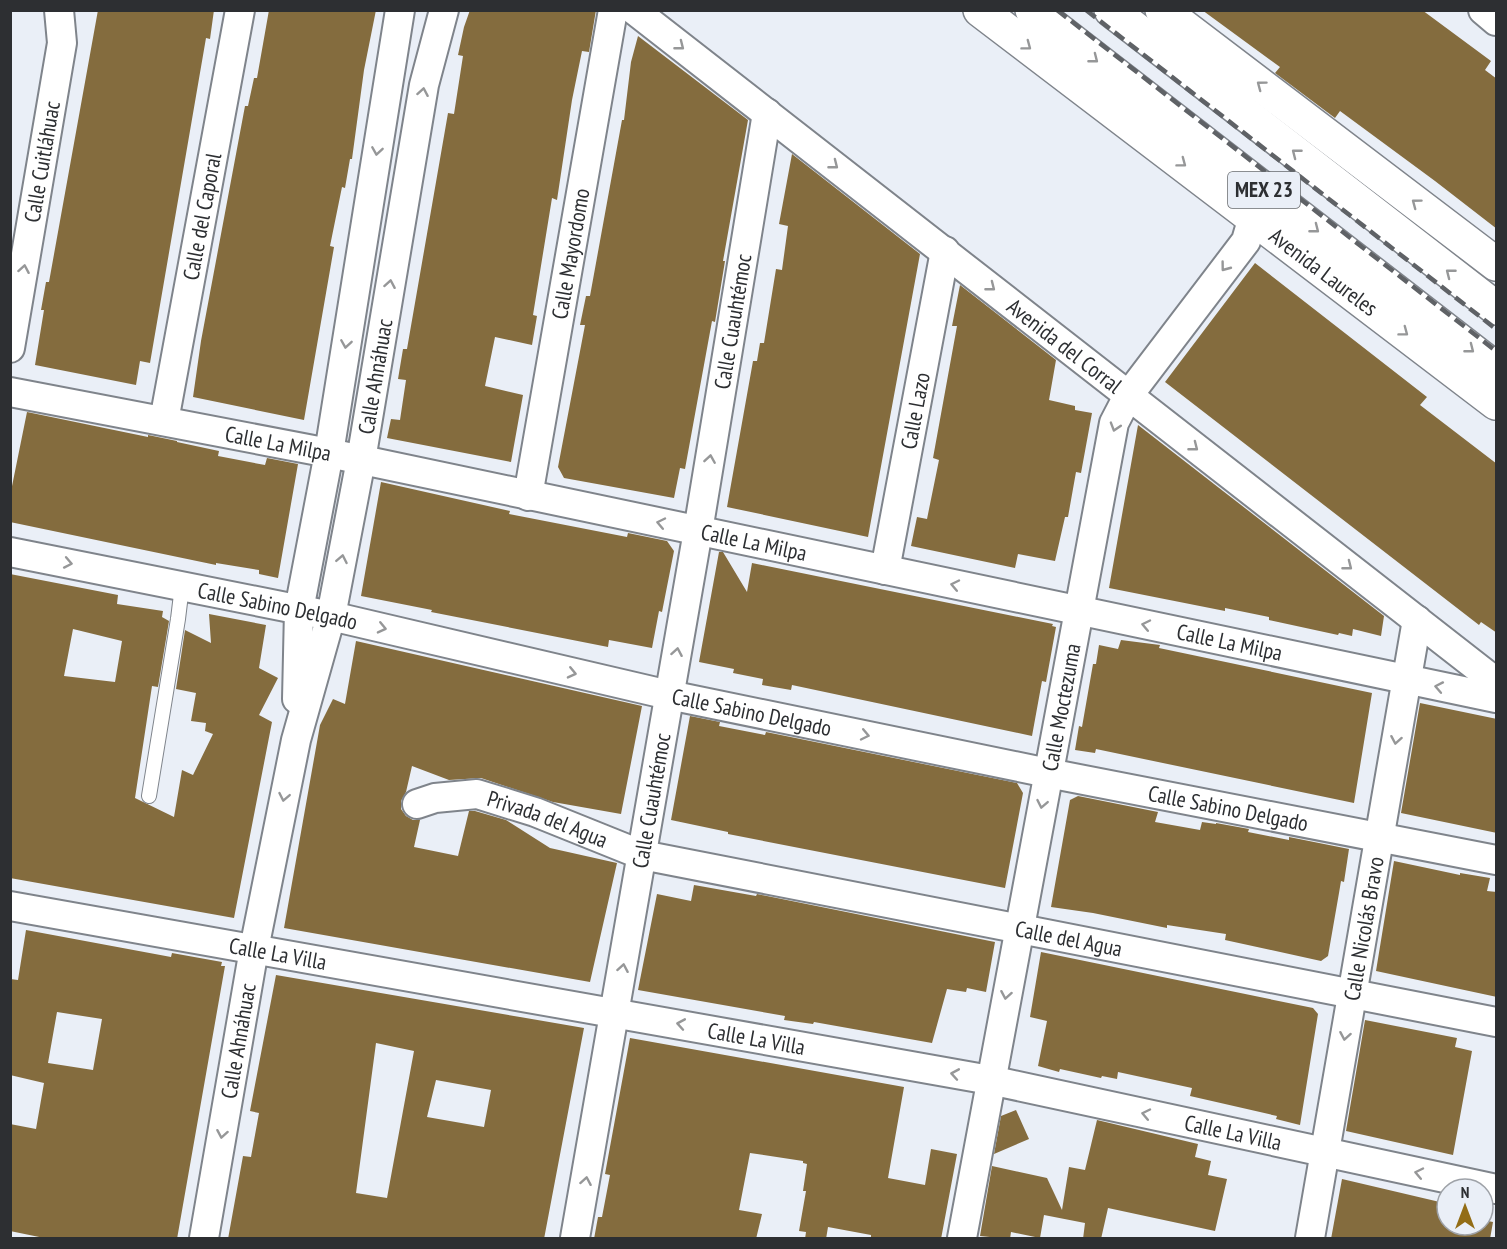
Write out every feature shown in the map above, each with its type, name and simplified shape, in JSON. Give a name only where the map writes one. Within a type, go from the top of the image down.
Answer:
[{"type":"main road","name":"Avenida Laureles","points":[[980,10],[1497,403]]},
{"type":"main road","name":"Avenida Laureles","points":[[1032,10],[1497,369]]},
{"type":"main road","name":"MEX 23","points":[[1111,10],[1497,308]]},
{"type":"main road","points":[[1162,10],[1497,264]]},
{"type":"street","name":"Calle Cuitláhuac","points":[[10,348],[23,200],[62,43],[59,10]]},
{"type":"street","points":[[62,43],[68,10]]},
{"type":"street","name":"Calle del Caporal","points":[[164,422],[240,10]]},
{"type":"street","name":"Calle Ahnáhuac","points":[[296,740],[299,610],[329,453],[400,10]]},
{"type":"street","name":"Calle Ahnáhuac","points":[[204,1239],[254,949],[296,740],[331,616],[361,460],[424,85],[444,10]]},
{"type":"street","name":"Calle Mayordomo","points":[[528,495],[613,10]]},
{"type":"street","name":"Avenida del Corral","points":[[633,10],[1497,682]]},
{"type":"street","points":[[1483,10],[1497,21]]},
{"type":"street","name":"Calle Cuauhtémoc","points":[[575,1239],[698,531],[767,113]]},
{"type":"street","name":"Calle Moctezuma","points":[[962,1239],[1018,928],[1114,423],[1128,396],[1246,241],[1253,217]]},
{"type":"street","name":"Calle Lazo","points":[[885,570],[945,251]]},
{"type":"street","name":"Calle La Milpa","points":[[10,392],[329,453],[1497,698]]},
{"type":"street","name":"Calle Sabino Delgado","points":[[10,552],[331,616],[669,695],[1048,773],[1497,860]]},
{"type":"street","name":"Calle Nicolás Bravo","points":[[1310,1239],[1417,621]]},
{"type":"street","name":"Privada del Agua","points":[[417,804],[435,798],[477,794],[535,812],[642,855]]},
{"type":"street","name":"Calle del Agua","points":[[642,855],[1497,1022]]},
{"type":"street","name":"Calle La Villa","points":[[10,906],[990,1080],[1497,1189]]},
{"type":"lane","points":[[149,796],[182,586]]},
{"type":"building","points":[[98,10],[214,10],[210,39],[206,38],[150,363],[140,361],[136,385],[35,365],[44,310],[41,310],[46,282],[49,282]]},
{"type":"building","points":[[269,10],[376,10],[364,70],[352,159],[350,159],[345,188],[342,187],[330,246],[334,247],[304,420],[193,397],[201,341],[245,106],[248,106],[254,78],[257,78]]},
{"type":"building","points":[[470,10],[596,10],[589,52],[582,51],[557,200],[552,198],[533,315],[537,316],[532,345],[495,337],[485,386],[523,395],[511,462],[387,438],[391,419],[400,420],[406,380],[398,379],[403,349],[407,349],[448,113],[454,114],[463,56],[458,55]]},
{"type":"building","points":[[1202,10],[1422,10],[1491,61],[1485,70],[1497,79],[1497,229],[1340,111],[1335,118],[1275,73],[1280,67]]},
{"type":"building","points":[[638,36],[748,120],[723,261],[725,261],[715,322],[712,321],[685,469],[680,468],[674,498],[564,478],[558,467],[585,325],[580,325],[586,296],[590,296],[622,120],[624,120],[631,62]]},
{"type":"building","points":[[792,154],[920,254],[868,537],[727,507],[753,361],[757,361],[760,343],[764,343],[776,269],[782,270],[788,226],[779,224]]},
{"type":"building","points":[[1255,263],[1427,397],[1420,405],[1497,464],[1497,633],[1481,622],[1479,625],[1165,382]]},
{"type":"building","points":[[960,285],[1056,360],[1049,400],[1075,406],[1075,410],[1092,413],[1081,473],[1076,472],[1068,517],[1065,517],[1055,561],[1018,554],[1015,568],[911,546],[917,517],[927,519],[939,460],[933,458],[957,326],[952,326]]},
{"type":"building","points":[[27,412],[177,441],[219,451],[218,456],[265,465],[267,458],[298,464],[278,578],[259,574],[259,570],[216,563],[216,565],[10,522],[10,496]]},
{"type":"building","points":[[1138,425],[1384,616],[1381,636],[1353,629],[1352,636],[1339,633],[1338,635],[1269,620],[1269,617],[1225,608],[1225,611],[1109,588]]},
{"type":"building","points":[[381,482],[510,511],[509,514],[627,537],[628,533],[667,541],[674,551],[652,648],[609,640],[608,647],[361,596]]},
{"type":"building","points":[[719,552],[723,552],[747,592],[752,563],[1053,624],[1052,626],[1056,627],[1046,682],[1042,681],[1032,736],[792,685],[791,690],[762,685],[763,679],[733,673],[734,669],[699,662]]},
{"type":"building","points":[[10,574],[118,595],[117,604],[163,611],[162,617],[169,621],[158,687],[152,686],[135,798],[174,817],[182,770],[193,775],[213,734],[205,731],[206,723],[191,721],[196,693],[176,689],[185,630],[211,643],[209,614],[266,625],[259,668],[278,678],[259,715],[272,722],[234,918],[10,878]],"holes":[[[73,629],[122,641],[115,682],[64,676]]]},
{"type":"building","points":[[1121,640],[1160,645],[1159,648],[1372,693],[1354,803],[1096,749],[1095,753],[1075,750],[1099,645],[1118,649]]},
{"type":"building","points":[[356,641],[642,706],[621,814],[553,802],[481,778],[449,780],[412,766],[406,792],[401,801],[401,809],[406,816],[413,820],[420,820],[414,847],[458,856],[469,811],[475,811],[506,820],[550,848],[617,863],[590,982],[284,928],[320,725],[333,699],[345,704]]},
{"type":"building","points":[[1420,703],[1497,719],[1497,833],[1401,813]]},
{"type":"building","points":[[690,716],[720,722],[719,726],[765,735],[766,732],[1017,783],[1023,793],[1005,888],[728,834],[728,832],[671,820]]},
{"type":"building","points":[[1078,796],[1158,812],[1155,822],[1200,830],[1202,822],[1216,823],[1249,829],[1248,832],[1289,840],[1289,837],[1349,849],[1328,956],[1321,961],[1225,940],[1226,934],[1167,925],[1167,928],[1051,907],[1070,800]]},
{"type":"building","points":[[1394,861],[1460,875],[1460,873],[1490,878],[1487,891],[1497,892],[1497,997],[1376,971]]},
{"type":"building","points":[[694,885],[756,896],[757,894],[995,942],[986,992],[967,988],[966,992],[947,989],[932,1043],[814,1022],[813,1024],[784,1020],[785,1016],[638,990],[657,894],[691,901]]},
{"type":"building","points":[[26,930],[171,957],[172,953],[222,962],[221,966],[225,966],[177,1239],[49,1239],[10,1231],[10,1124],[36,1129],[44,1083],[10,1075],[10,979],[18,980]],"holes":[[[57,1012],[102,1019],[93,1070],[48,1063]]]},
{"type":"building","points":[[1041,952],[1313,1008],[1318,1014],[1300,1125],[1276,1119],[1277,1116],[1190,1096],[1192,1088],[1118,1072],[1117,1079],[1102,1076],[1101,1078],[1060,1069],[1059,1072],[1038,1066],[1047,1021],[1030,1017]]},
{"type":"building","points":[[276,975],[584,1028],[544,1239],[228,1239],[243,1156],[251,1157],[259,1113],[250,1111]],"holes":[[[376,1043],[414,1051],[387,1198],[356,1193]],[[436,1080],[491,1090],[484,1127],[427,1117]]]},
{"type":"building","points":[[1365,1020],[1457,1038],[1455,1047],[1472,1051],[1453,1155],[1346,1131]]},
{"type":"building","points":[[630,1038],[904,1087],[888,1178],[925,1185],[931,1149],[957,1154],[941,1239],[871,1239],[871,1235],[828,1227],[826,1239],[805,1239],[806,1232],[799,1231],[806,1191],[803,1191],[807,1164],[803,1161],[750,1153],[739,1210],[762,1214],[756,1239],[594,1239],[598,1217],[602,1217],[610,1175],[605,1174]]},
{"type":"building","points":[[1016,1110],[1029,1139],[994,1154],[1001,1116]]},
{"type":"building","points":[[1097,1120],[1198,1144],[1195,1157],[1211,1161],[1208,1175],[1227,1179],[1215,1231],[1108,1208],[1101,1239],[1083,1239],[1085,1223],[1044,1215],[1040,1238],[1011,1232],[1010,1239],[980,1236],[992,1166],[1047,1178],[1062,1210],[1069,1167],[1085,1170]]},
{"type":"building","points":[[1342,1179],[1435,1201],[1435,1237],[1490,1237],[1490,1239],[1331,1239]]},
{"type":"railway","points":[[1057,10],[1496,351]]},
{"type":"railway","points":[[1086,10],[1496,329]]}]
